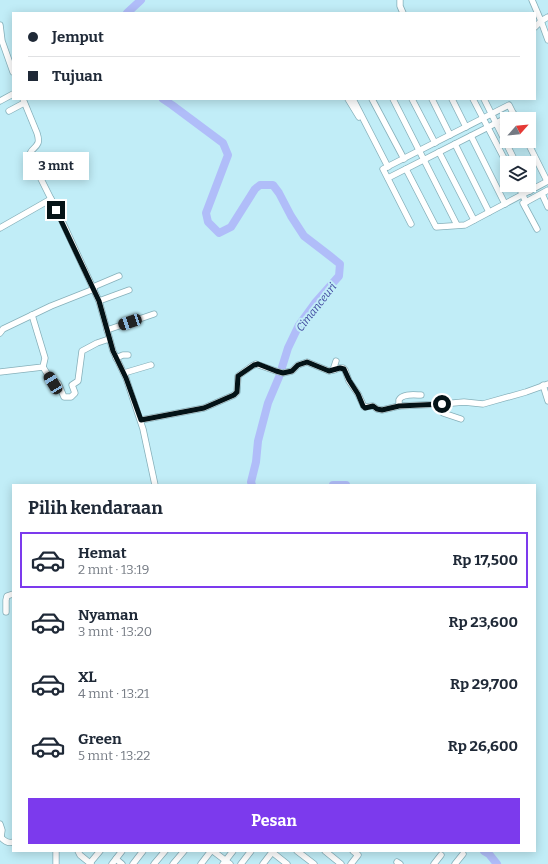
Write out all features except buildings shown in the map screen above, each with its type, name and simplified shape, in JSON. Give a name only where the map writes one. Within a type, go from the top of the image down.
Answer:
[{"type":"street","points":[[400,0],[400,6],[403,12]]},
{"type":"street","points":[[532,0],[548,40]]},
{"type":"street","points":[[536,26],[548,17]]},
{"type":"street","points":[[0,25],[1,41],[12,69]]},
{"type":"street","points":[[0,101],[12,95]]},
{"type":"street","points":[[349,100],[361,120],[366,125]]},
{"type":"street","points":[[354,100],[388,167]]},
{"type":"street","points":[[373,100],[404,159]]},
{"type":"street","points":[[394,100],[457,225]]},
{"type":"street","points":[[413,100],[435,143]]},
{"type":"street","points":[[432,100],[450,135]]},
{"type":"street","points":[[452,100],[466,127]]},
{"type":"street","points":[[474,100],[503,156]]},
{"type":"street","points":[[485,100],[512,156]]},
{"type":"street","points":[[8,111],[24,101],[37,133],[38,143],[30,152],[30,158],[99,301],[113,351],[124,373],[141,420],[155,484]]},
{"type":"street","points":[[411,224],[383,169],[509,105],[512,112]]},
{"type":"street","points":[[388,178],[500,122]]},
{"type":"street","points":[[471,136],[505,204]]},
{"type":"street","points":[[455,144],[490,212]]},
{"type":"street","points":[[530,148],[547,181],[536,185]]},
{"type":"street","points":[[439,152],[474,220]]},
{"type":"street","points":[[406,169],[436,227],[465,225],[523,194],[526,202]]},
{"type":"street","points":[[537,229],[523,203],[548,190]]},
{"type":"street","points":[[542,194],[548,207]]},
{"type":"street","points":[[0,228],[51,199]]},
{"type":"street","points":[[0,333],[3,329],[32,315],[120,276]]},
{"type":"street","points":[[99,301],[129,290]]},
{"type":"street","points":[[107,330],[154,314]]},
{"type":"street","points":[[32,315],[45,358],[43,367],[53,383],[58,383],[64,397],[71,397],[74,393],[72,385],[78,381],[82,351],[97,343],[109,339]]},
{"type":"street","points":[[116,358],[123,355],[128,355]]},
{"type":"street","points":[[334,370],[336,361]]},
{"type":"street","points":[[141,420],[204,408],[234,395],[237,392],[238,376],[254,365],[258,364],[283,373],[292,371],[298,365],[307,362],[329,371],[341,368],[344,369],[364,407],[373,406],[382,410],[399,406],[464,402],[481,404],[546,385],[548,402]]},
{"type":"street","points":[[124,373],[151,365]]},
{"type":"street","points":[[0,372],[43,367]]},
{"type":"street","points":[[399,406],[399,400],[403,396],[421,395]]},
{"type":"street","points":[[442,404],[443,413],[462,419]]},
{"type":"street","points":[[6,612],[7,596],[12,594]]},
{"type":"street","points":[[0,824],[2,830],[1,836],[3,840],[12,842]]},
{"type":"street","points":[[56,852],[56,864]]},
{"type":"street","points":[[78,852],[80,855],[91,863],[99,852]]},
{"type":"street","points":[[112,864],[121,852]]},
{"type":"street","points":[[133,864],[142,852]]},
{"type":"street","points":[[154,864],[164,852]]},
{"type":"street","points":[[173,864],[183,852]]},
{"type":"street","points":[[201,864],[211,852]]},
{"type":"street","points":[[213,852],[226,863],[232,852]]},
{"type":"street","points":[[241,864],[250,852]]},
{"type":"street","points":[[263,864],[272,852],[287,864]]},
{"type":"street","points":[[299,852],[314,864]]},
{"type":"street","points":[[351,864],[358,855],[354,852]]},
{"type":"street","points":[[333,853],[342,864]]},
{"type":"street","points":[[455,864],[463,854]]},
{"type":"street","points":[[434,864],[441,855]]},
{"type":"street","points":[[116,859],[122,864]]},
{"type":"waterway","name":"Cimanceuri","points":[[128,12],[141,0]]},
{"type":"waterway","name":"Cimanceuri","points":[[164,100],[223,143],[228,155],[206,213],[208,222],[219,233],[231,227],[255,189],[260,185],[273,185],[304,236],[340,264],[339,276],[315,303],[299,325],[288,348],[279,377],[268,403],[258,441],[252,484]]},
{"type":"waterway","name":"Cimanceuri","points":[[486,852],[497,864]]},
{"type":"route","points":[[56,210],[99,301],[110,344],[124,373],[141,420],[204,408],[234,395],[237,392],[238,376],[254,365],[258,364],[283,373],[292,371],[300,363],[307,362],[329,371],[343,368],[365,408],[373,406],[382,410],[399,406],[442,404]]}]
